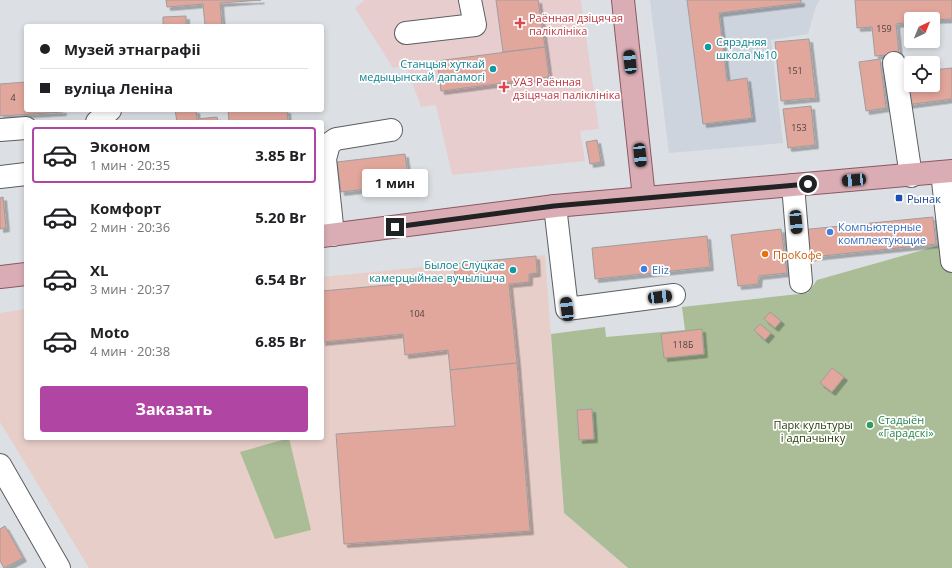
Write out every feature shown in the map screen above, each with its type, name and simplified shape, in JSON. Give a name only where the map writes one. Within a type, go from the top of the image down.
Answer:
[{"type":"main road","points":[[623,0],[644,198]]},
{"type":"main road","points":[[327,235],[554,206],[947,172]]},
{"type":"main road","points":[[0,277],[24,274]]},
{"type":"street","points":[[406,33],[475,25],[470,0]]},
{"type":"street","points":[[894,63],[911,176]]},
{"type":"street","points":[[98,120],[108,112]]},
{"type":"street","points":[[0,130],[24,128]]},
{"type":"street","points":[[327,235],[325,159],[329,144],[336,139],[391,130]]},
{"type":"street","points":[[947,172],[952,261]]},
{"type":"street","points":[[0,177],[24,174]]},
{"type":"street","points":[[793,186],[801,282]]},
{"type":"street","points":[[554,206],[567,309],[674,295]]},
{"type":"street","points":[[0,465],[59,568]]},
{"type":"shaded area","name":"УАЗ Раённая дзіцячая паліклініка","points":[[365,0],[581,0],[599,129],[580,131],[585,161],[452,175],[436,105],[421,107],[406,65],[393,68],[355,8]]},
{"type":"shaded area","points":[[650,0],[820,0],[816,6],[808,34],[771,40],[783,143],[669,153]]},
{"type":"shaded area","points":[[545,255],[564,513],[628,568],[89,568],[0,422],[0,313],[24,309],[24,440],[324,440],[324,277]]},
{"type":"green space","name":"Парк культуры і адпачынку","points":[[937,246],[952,251],[952,568],[628,568],[564,513],[551,334],[605,327],[606,337],[685,330],[682,307],[808,293],[817,280]]},
{"type":"green space","points":[[282,440],[289,440],[311,530],[275,539],[240,452]]},
{"type":"building","points":[[166,0],[261,0],[220,3],[222,24],[205,24],[203,4],[167,7]]},
{"type":"building","name":"Раённая дзіцячая паліклініка","points":[[496,0],[538,0],[545,47],[503,52]]},
{"type":"building","name":"Сярэдняя школа №10","points":[[687,0],[801,0],[801,3],[719,13],[727,81],[747,78],[752,118],[703,124]]},
{"type":"building","points":[[855,0],[952,0],[952,19],[940,20],[940,12],[904,12],[904,23],[896,24],[899,54],[875,56],[872,27],[857,28]]},
{"type":"building","points":[[186,16],[186,24],[163,24],[163,17]]},
{"type":"building","points":[[809,39],[816,98],[781,101],[775,42]]},
{"type":"building","name":"Станцыя хуткай медыцынскай дапамогі","points":[[545,47],[549,77],[441,91],[437,61]]},
{"type":"building","points":[[880,59],[886,108],[866,111],[859,62]]},
{"type":"building","points":[[952,68],[952,99],[906,105],[904,92],[940,92],[940,69]]},
{"type":"building","points":[[902,75],[904,75],[904,90]]},
{"type":"building","points":[[24,82],[24,112],[63,112],[0,116],[0,84]]},
{"type":"building","points":[[811,106],[815,145],[788,148],[783,109]]},
{"type":"building","points":[[175,112],[196,112],[197,119],[217,117],[218,120],[177,120]]},
{"type":"building","points":[[228,112],[287,112],[288,120],[229,120]]},
{"type":"building","points":[[597,140],[601,162],[590,164],[586,142]]},
{"type":"building","points":[[405,154],[409,184],[341,192],[337,162]]},
{"type":"building","points":[[3,197],[6,228],[0,229],[0,198]]},
{"type":"building","points":[[933,217],[936,244],[803,258],[800,230]]},
{"type":"building","points":[[781,229],[787,273],[759,276],[758,284],[738,286],[731,235]]},
{"type":"building","points":[[707,236],[710,267],[595,279],[592,248]]},
{"type":"building","points":[[536,256],[537,273],[529,274],[529,282],[509,284],[517,363],[450,370],[448,350],[405,355],[403,334],[324,342],[324,291],[455,279],[454,264]]},
{"type":"building","points":[[770,312],[781,321],[775,328],[764,319]]},
{"type":"building","points":[[760,324],[771,333],[765,340],[754,330]]},
{"type":"building","points":[[702,329],[704,354],[664,358],[661,334]]},
{"type":"building","points":[[517,363],[530,531],[344,544],[336,434],[455,426],[450,370]]},
{"type":"building","points":[[832,368],[844,377],[832,392],[820,383]]},
{"type":"building","points":[[592,409],[594,439],[579,440],[577,410]]},
{"type":"building","points":[[5,526],[23,558],[4,568],[0,561],[0,529]]},
{"type":"place","name":"Раённая дзіцячая паліклініка","points":[[520,23]]},
{"type":"place","name":"Сярэдняя школа №10","points":[[708,47]]},
{"type":"place","name":"Станцыя хуткай медыцынскай дапамогі","points":[[493,69]]},
{"type":"place","name":"УАЗ Раённая дзіцячая паліклініка","points":[[504,87]]},
{"type":"place","name":"Рынак","points":[[899,198]]},
{"type":"place","name":"Компьютерные комплектующие","points":[[830,232]]},
{"type":"place","name":"ПроКофе","points":[[765,254]]},
{"type":"place","name":"Eliz","points":[[644,269]]},
{"type":"place","name":"Былое Слуцкае камерцыйнае вучылішча","points":[[513,270]]},
{"type":"place","name":"Стадыён «Гарадскі»","points":[[870,425]]},
{"type":"route","points":[[395,227],[554,206],[808,184]]}]
